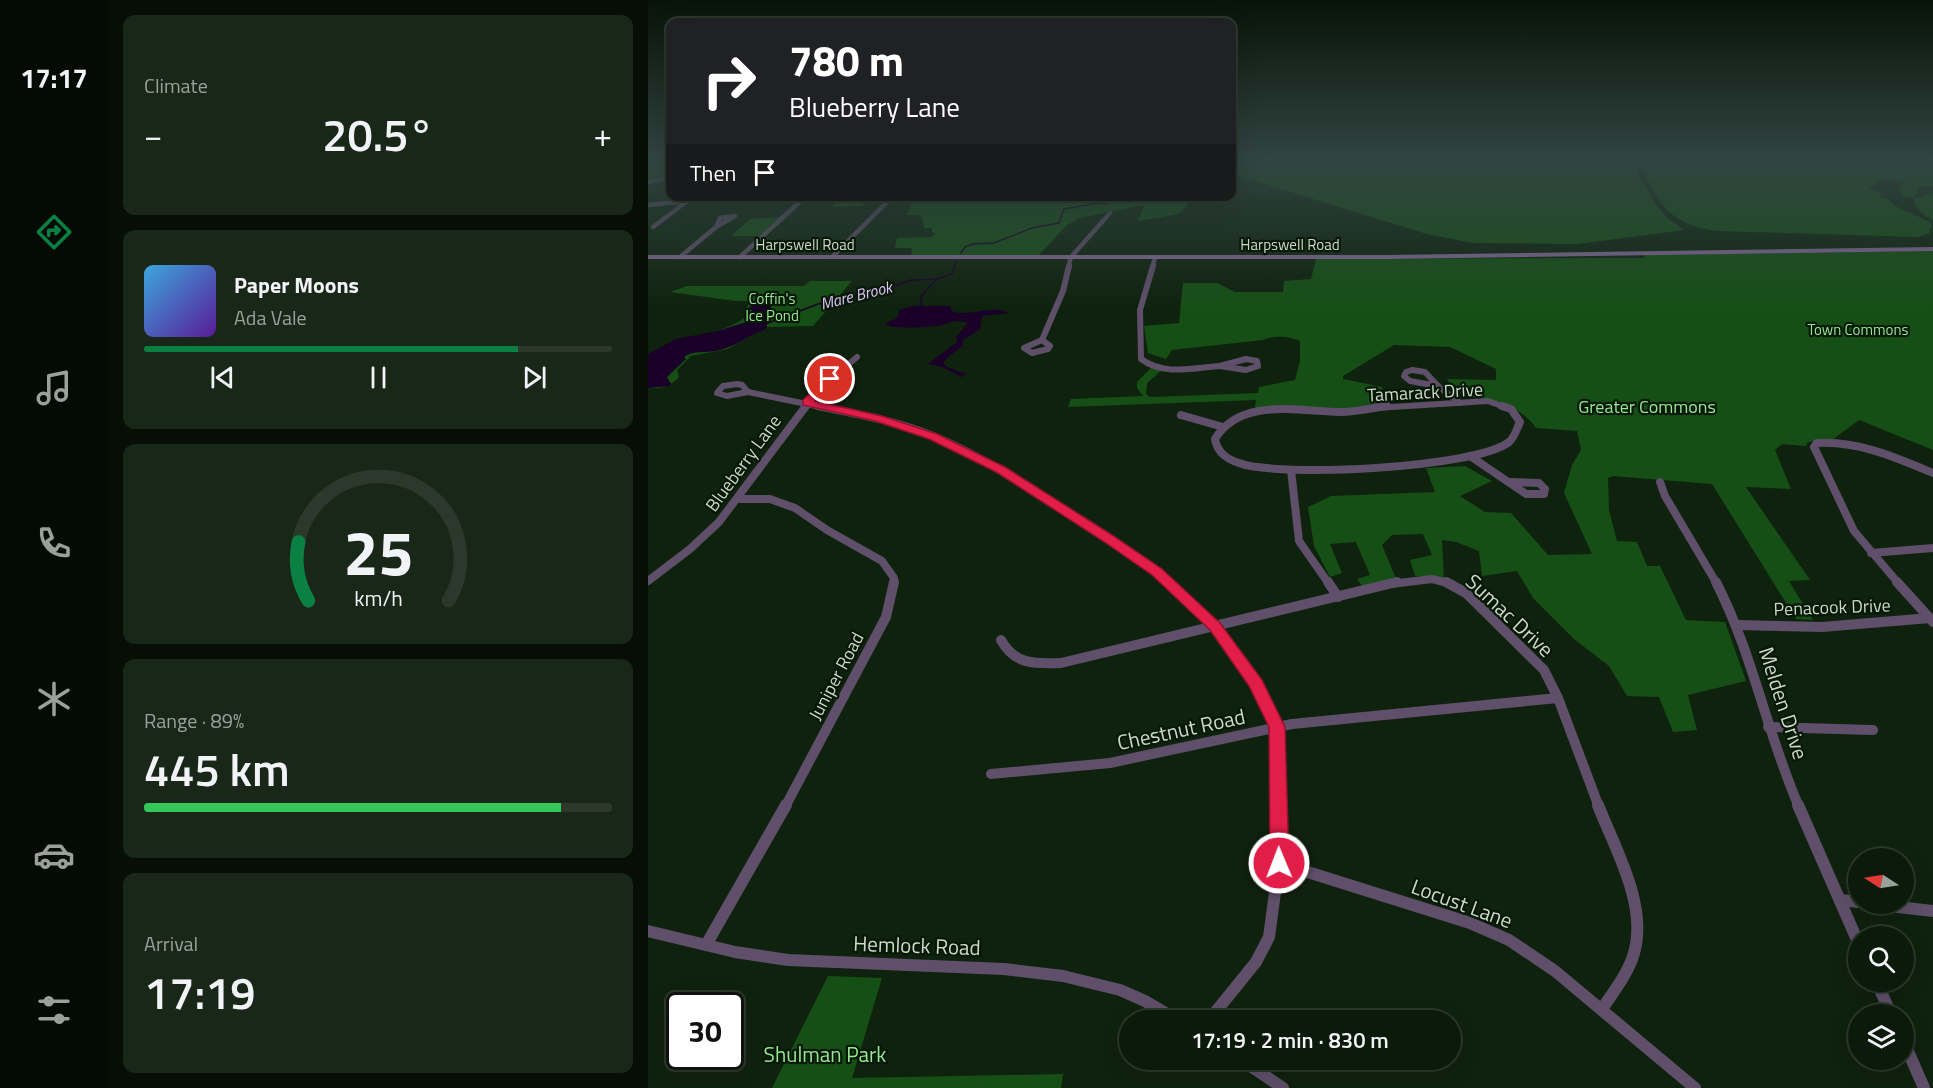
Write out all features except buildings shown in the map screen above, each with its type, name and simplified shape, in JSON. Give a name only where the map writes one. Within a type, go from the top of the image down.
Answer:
[{"type":"main road","name":"Harpswell Road","points":[[648,257],[1429,257],[1933,249]]},
{"type":"street","points":[[653,227],[677,208]]},
{"type":"street","points":[[740,257],[793,208]]},
{"type":"street","points":[[832,257],[881,208]]},
{"type":"street","points":[[1042,339],[1063,291],[1071,257],[1110,213]]},
{"type":"street","points":[[680,257],[716,227]]},
{"type":"street","points":[[1155,258],[1140,310],[1142,359],[1151,366],[1164,368],[1220,366],[1246,370],[1255,368],[1259,364],[1254,360],[1246,359],[1220,366]]},
{"type":"street","name":"Blueberry Lane","points":[[648,581],[706,535],[738,499],[807,402],[857,357]]},
{"type":"street","points":[[1438,386],[1460,403]]},
{"type":"street","points":[[748,392],[878,418],[933,436],[1000,470],[1108,538],[1157,572],[1215,627],[1256,684],[1277,727],[1279,863],[1269,937],[1256,962],[1217,1010]]},
{"type":"street","name":"Tamarack Drive","points":[[1488,401],[1511,409],[1520,422],[1510,441],[1486,453],[1446,461],[1291,470],[1245,465],[1222,454],[1217,449],[1216,439],[1223,427],[1244,416],[1268,409],[1293,407],[1321,412],[1351,412],[1385,406],[1488,401]]},
{"type":"street","points":[[1181,415],[1223,427]]},
{"type":"street","points":[[1931,620],[1871,553],[1844,514],[1824,464],[1814,447],[1817,443],[1833,443],[1860,448],[1933,473]]},
{"type":"street","points":[[1470,456],[1511,482]]},
{"type":"street","points":[[1291,470],[1299,541],[1338,597]]},
{"type":"street","name":"Melden Drive","points":[[1660,482],[1665,496],[1717,584],[1736,625],[1750,662],[1768,727],[1786,778],[1852,926]]},
{"type":"street","name":"Juniper Road","points":[[706,945],[758,857],[867,654],[885,617],[894,588],[894,578],[882,561],[827,530],[795,508],[770,499],[738,499]]},
{"type":"street","points":[[1871,553],[1933,548]]},
{"type":"street","name":"Sumac Drive","points":[[1001,640],[1010,655],[1017,658],[1038,663],[1061,663],[1412,580],[1432,579],[1452,584],[1466,593],[1544,670],[1558,698],[1624,875],[1635,910],[1637,928],[1635,947],[1630,965],[1602,1009]]},
{"type":"street","name":"Penacook Drive","points":[[1736,625],[1822,627],[1931,620]]},
{"type":"street","name":"Chestnut Road","points":[[991,774],[1110,763],[1277,727],[1490,703],[1558,698]]},
{"type":"street","points":[[1768,727],[1873,730]]},
{"type":"street","name":"Locust Lane","points":[[1279,863],[1483,928],[1521,947],[1602,1009],[1695,1088]]},
{"type":"street","points":[[1841,900],[1848,901]]},
{"type":"street","points":[[1914,909],[1933,911]]},
{"type":"street","name":"Hemlock Road","points":[[648,931],[759,957],[1004,969],[1063,976],[1119,990],[1158,1010]]},
{"type":"street","points":[[1914,1065],[1924,1088]]},
{"type":"street","points":[[1256,1070],[1283,1088]]},
{"type":"green space","points":[[910,208],[1130,208],[1080,218],[1067,225],[1038,256],[911,256],[912,248],[895,248],[897,238],[932,237],[935,233],[932,232],[932,228],[924,228],[921,215],[907,215]]},
{"type":"green space","points":[[1143,208],[1184,208],[1179,214],[1138,221]]},
{"type":"green space","points":[[1342,208],[1658,208],[1667,218],[1684,230],[1578,244],[1473,243],[1427,234]]},
{"type":"green space","points":[[1666,208],[1899,208],[1930,222],[1932,228],[1929,229],[1930,233],[1918,237],[1719,231],[1683,222]]},
{"type":"green space","points":[[1917,208],[1933,208],[1933,220],[1923,214]]},
{"type":"green space","points":[[780,217],[759,236],[731,236],[750,219]]},
{"type":"green space","points":[[1933,251],[1933,450],[1859,420],[1832,440],[1808,442],[1806,446],[1782,444],[1775,450],[1791,489],[1746,487],[1810,580],[1789,581],[1813,620],[1796,619],[1712,484],[1613,476],[1608,478],[1609,510],[1617,541],[1637,542],[1647,566],[1660,566],[1686,620],[1725,622],[1746,681],[1688,695],[1697,730],[1673,732],[1659,697],[1627,696],[1609,666],[1574,639],[1533,598],[1517,571],[1482,576],[1479,551],[1456,542],[1442,540],[1444,578],[1415,576],[1410,560],[1432,555],[1423,534],[1392,535],[1382,545],[1396,579],[1362,586],[1357,579],[1370,575],[1356,542],[1330,544],[1342,573],[1330,577],[1314,546],[1308,507],[1331,496],[1435,492],[1426,468],[1465,466],[1492,481],[1460,496],[1485,512],[1511,513],[1548,555],[1592,554],[1564,493],[1572,465],[1581,450],[1577,431],[1536,428],[1520,412],[1510,407],[1455,393],[1447,379],[1496,380],[1496,369],[1450,347],[1394,345],[1343,376],[1343,379],[1382,387],[1386,408],[1260,410],[1255,407],[1256,400],[1068,407],[1071,399],[1143,396],[1137,388],[1137,382],[1151,368],[1162,370],[1147,383],[1146,394],[1150,397],[1258,393],[1259,387],[1295,380],[1300,361],[1300,341],[1295,339],[1277,337],[1172,350],[1166,359],[1148,353],[1144,326],[1179,323],[1183,283],[1217,283],[1235,292],[1283,292],[1284,281],[1311,279],[1316,259],[1643,258],[1645,255]]},
{"type":"green space","name":"Coffin's Ice Pond","points":[[810,281],[852,281],[813,326],[767,327],[728,349],[691,356],[677,370],[679,377],[672,383],[661,388],[648,388],[648,356],[717,332],[749,314],[746,310],[750,301],[670,292],[687,286],[804,286]]},
{"type":"green space","name":"Shulman Park","points":[[828,976],[882,978],[852,1078],[1063,1074],[1061,1088],[772,1088]]},
{"type":"shaded area","name":"Coffin's Ice Pond","points":[[764,300],[772,302],[766,329],[723,349],[684,357],[686,359],[667,377],[671,384],[669,386],[648,388],[648,354],[676,339],[718,331],[746,322],[744,319],[753,311],[748,308]]},
{"type":"shaded area","points":[[912,306],[951,306],[951,311],[958,313],[996,310],[1009,313],[982,316],[980,329],[963,340],[963,346],[943,363],[947,367],[966,374],[962,377],[942,367],[928,364],[957,342],[956,337],[968,323],[954,321],[940,326],[910,328],[885,324],[897,318],[899,310]]},
{"type":"waterway","name":"Mare Brook","points":[[961,253],[965,247],[973,244],[994,243],[1032,228],[1059,223],[1064,209],[1071,208]]},
{"type":"waterway","name":"Mare Brook","points":[[937,279],[952,274],[956,262]]},
{"type":"waterway","name":"Mare Brook","points":[[763,325],[818,304],[872,294],[911,280],[937,279]]},
{"type":"waterway","points":[[922,309],[921,296],[937,279]]},
{"type":"route","points":[[830,379],[807,402],[878,418],[933,436],[1000,470],[1108,538],[1157,572],[1215,627],[1256,684],[1277,727],[1279,863]]},
{"type":"park label","name":"Town Commons","points":[[1858,329]]},
{"type":"park label","name":"Greater Commons","points":[[1647,406]]}]
